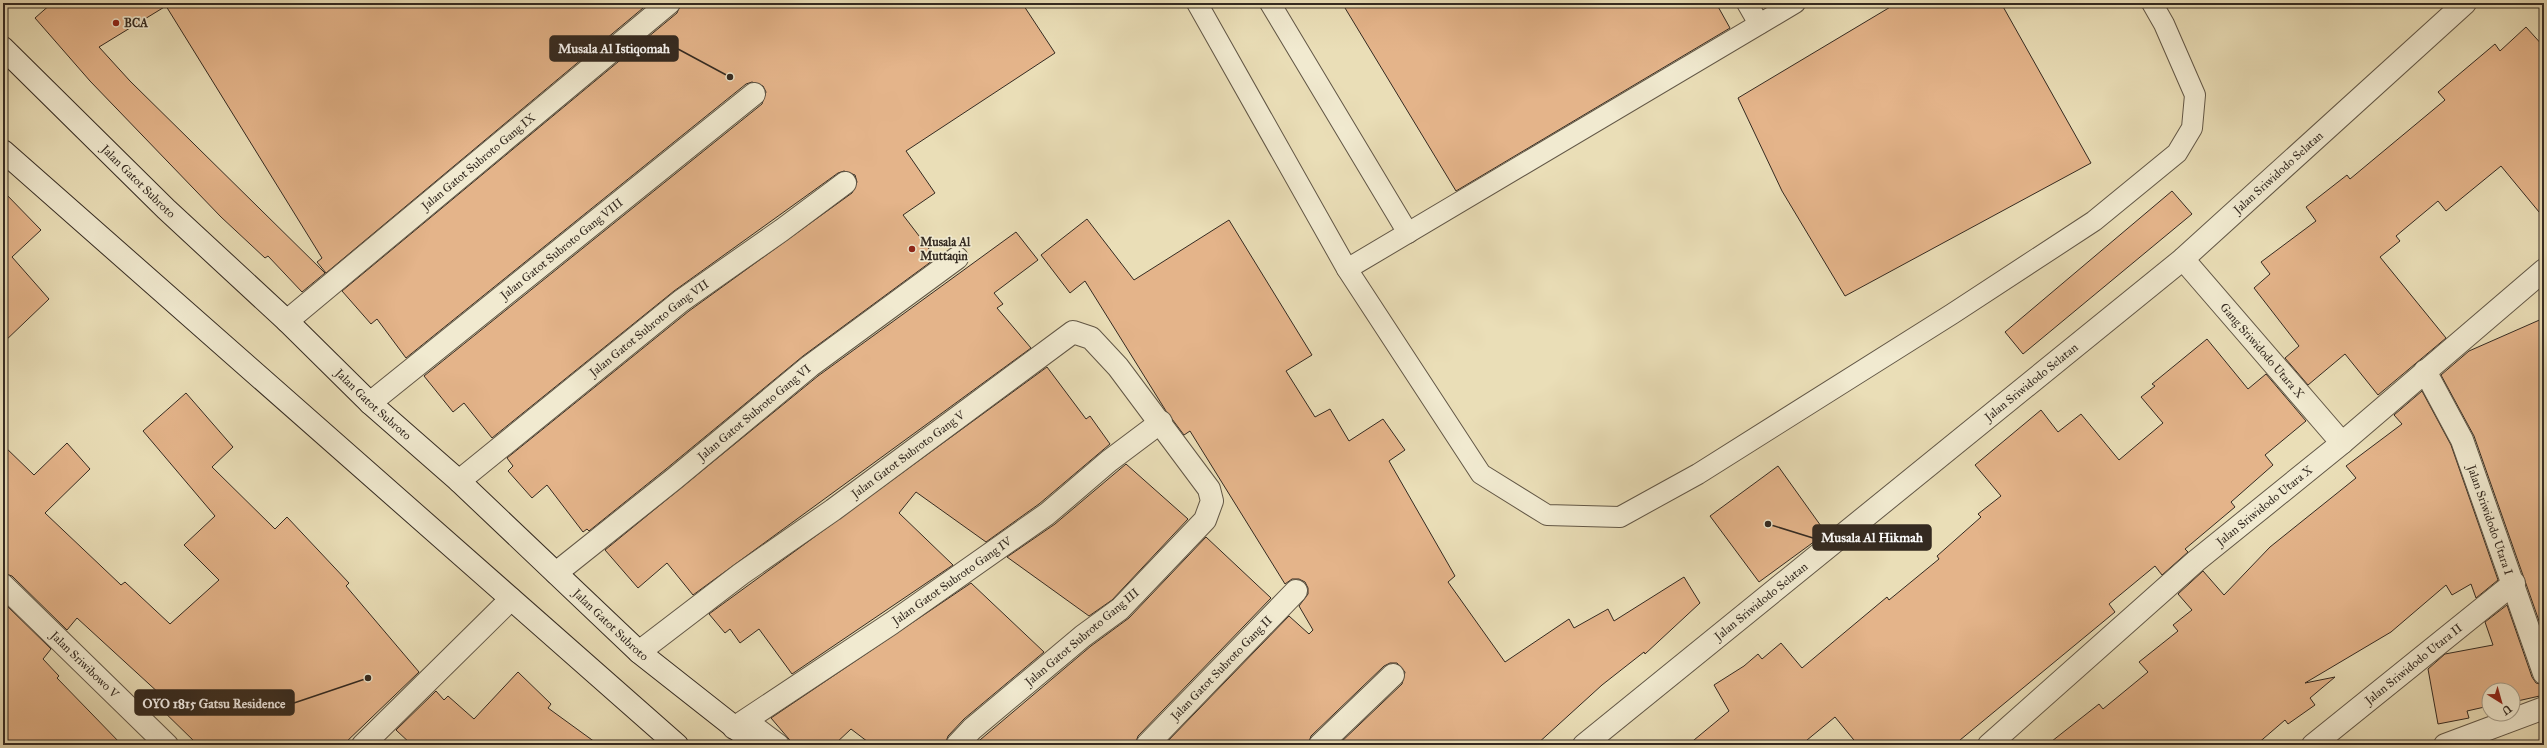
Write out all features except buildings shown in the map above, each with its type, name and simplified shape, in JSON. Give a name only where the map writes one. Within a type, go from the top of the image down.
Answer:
[{"type":"street","name":"Jalan Gatot Subroto Gang IX","points":[[287,321],[669,3]]},
{"type":"street","name":"Jalan Sriwidodo Selatan","points":[[1584,745],[2183,259],[2465,3]]},
{"type":"street","name":"Jalan Gatot Subroto","points":[[3,48],[166,208],[287,321],[370,403],[459,481],[639,652],[740,725],[757,745]]},
{"type":"street","name":"Jalan Gatot Subroto Gang VIII","points":[[370,403],[754,94]]},
{"type":"street","points":[[3,151],[677,745]]},
{"type":"street","name":"Jalan Gatot Subroto Gang VII","points":[[459,481],[681,301],[782,230],[845,183]]},
{"type":"street","name":"Jalan Gatot Subroto Gang VI","points":[[556,573],[674,479],[810,366],[957,258]]},
{"type":"street","name":"Gang Sriwidodo Utara X","points":[[2183,259],[2342,443]]},
{"type":"street","name":"Jalan Sriwidodo Utara X","points":[[1989,745],[2196,560],[2342,443],[2544,270]]},
{"type":"street","name":"Jalan Gatot Subroto Gang V","points":[[639,652],[741,574],[833,510],[1073,332],[1091,338],[1118,367],[1161,422]]},
{"type":"street","name":"Jalan Sriwidodo Utara I","points":[[2425,371],[2462,440],[2514,583],[2544,673]]},
{"type":"street","name":"Jalan Gatot Subroto Gang IV","points":[[740,725],[898,619],[1035,522],[1109,461],[1161,422]]},
{"type":"street","name":"Jalan Gatot Subroto Gang III","points":[[957,745],[972,729],[1083,636],[1120,609],[1205,520],[1212,501],[1209,489],[1161,422]]},
{"type":"street","name":"Jalan Sriwidodo Utara II","points":[[2312,745],[2514,583]]},
{"type":"street","name":"Jalan Sriwibowo V","points":[[3,585],[166,745]]},
{"type":"street","name":"Jalan Gatot Subroto Gang II","points":[[1147,745],[1296,591]]},
{"type":"street","points":[[363,745],[511,599]]},
{"type":"street","points":[[1320,745],[1393,675]]},
{"type":"street","points":[[2445,745],[2544,708]]},
{"type":"street","points":[[740,725],[778,745]]},
{"type":"lane","points":[[1197,3],[1347,269],[1481,474],[1547,515],[1620,517],[1698,474],[1952,314],[2094,221],[2177,153],[2192,128],[2195,95],[2164,24],[2152,3]]},
{"type":"lane","points":[[1270,3],[1408,233]]},
{"type":"lane","points":[[1747,3],[1759,24]]},
{"type":"lane","points":[[1347,269],[1795,3]]},
{"type":"place","name":"BCA","points":[[116,23]]},
{"type":"place","name":"Musala Al Istiqomah","points":[[730,77]]},
{"type":"place","name":"Musala Al Muttaqin","points":[[912,249]]},
{"type":"place","name":"Musala Al Hikmah","points":[[1768,524]]},
{"type":"place","name":"OYO 1815 Gatsu Residence","points":[[368,678]]}]
